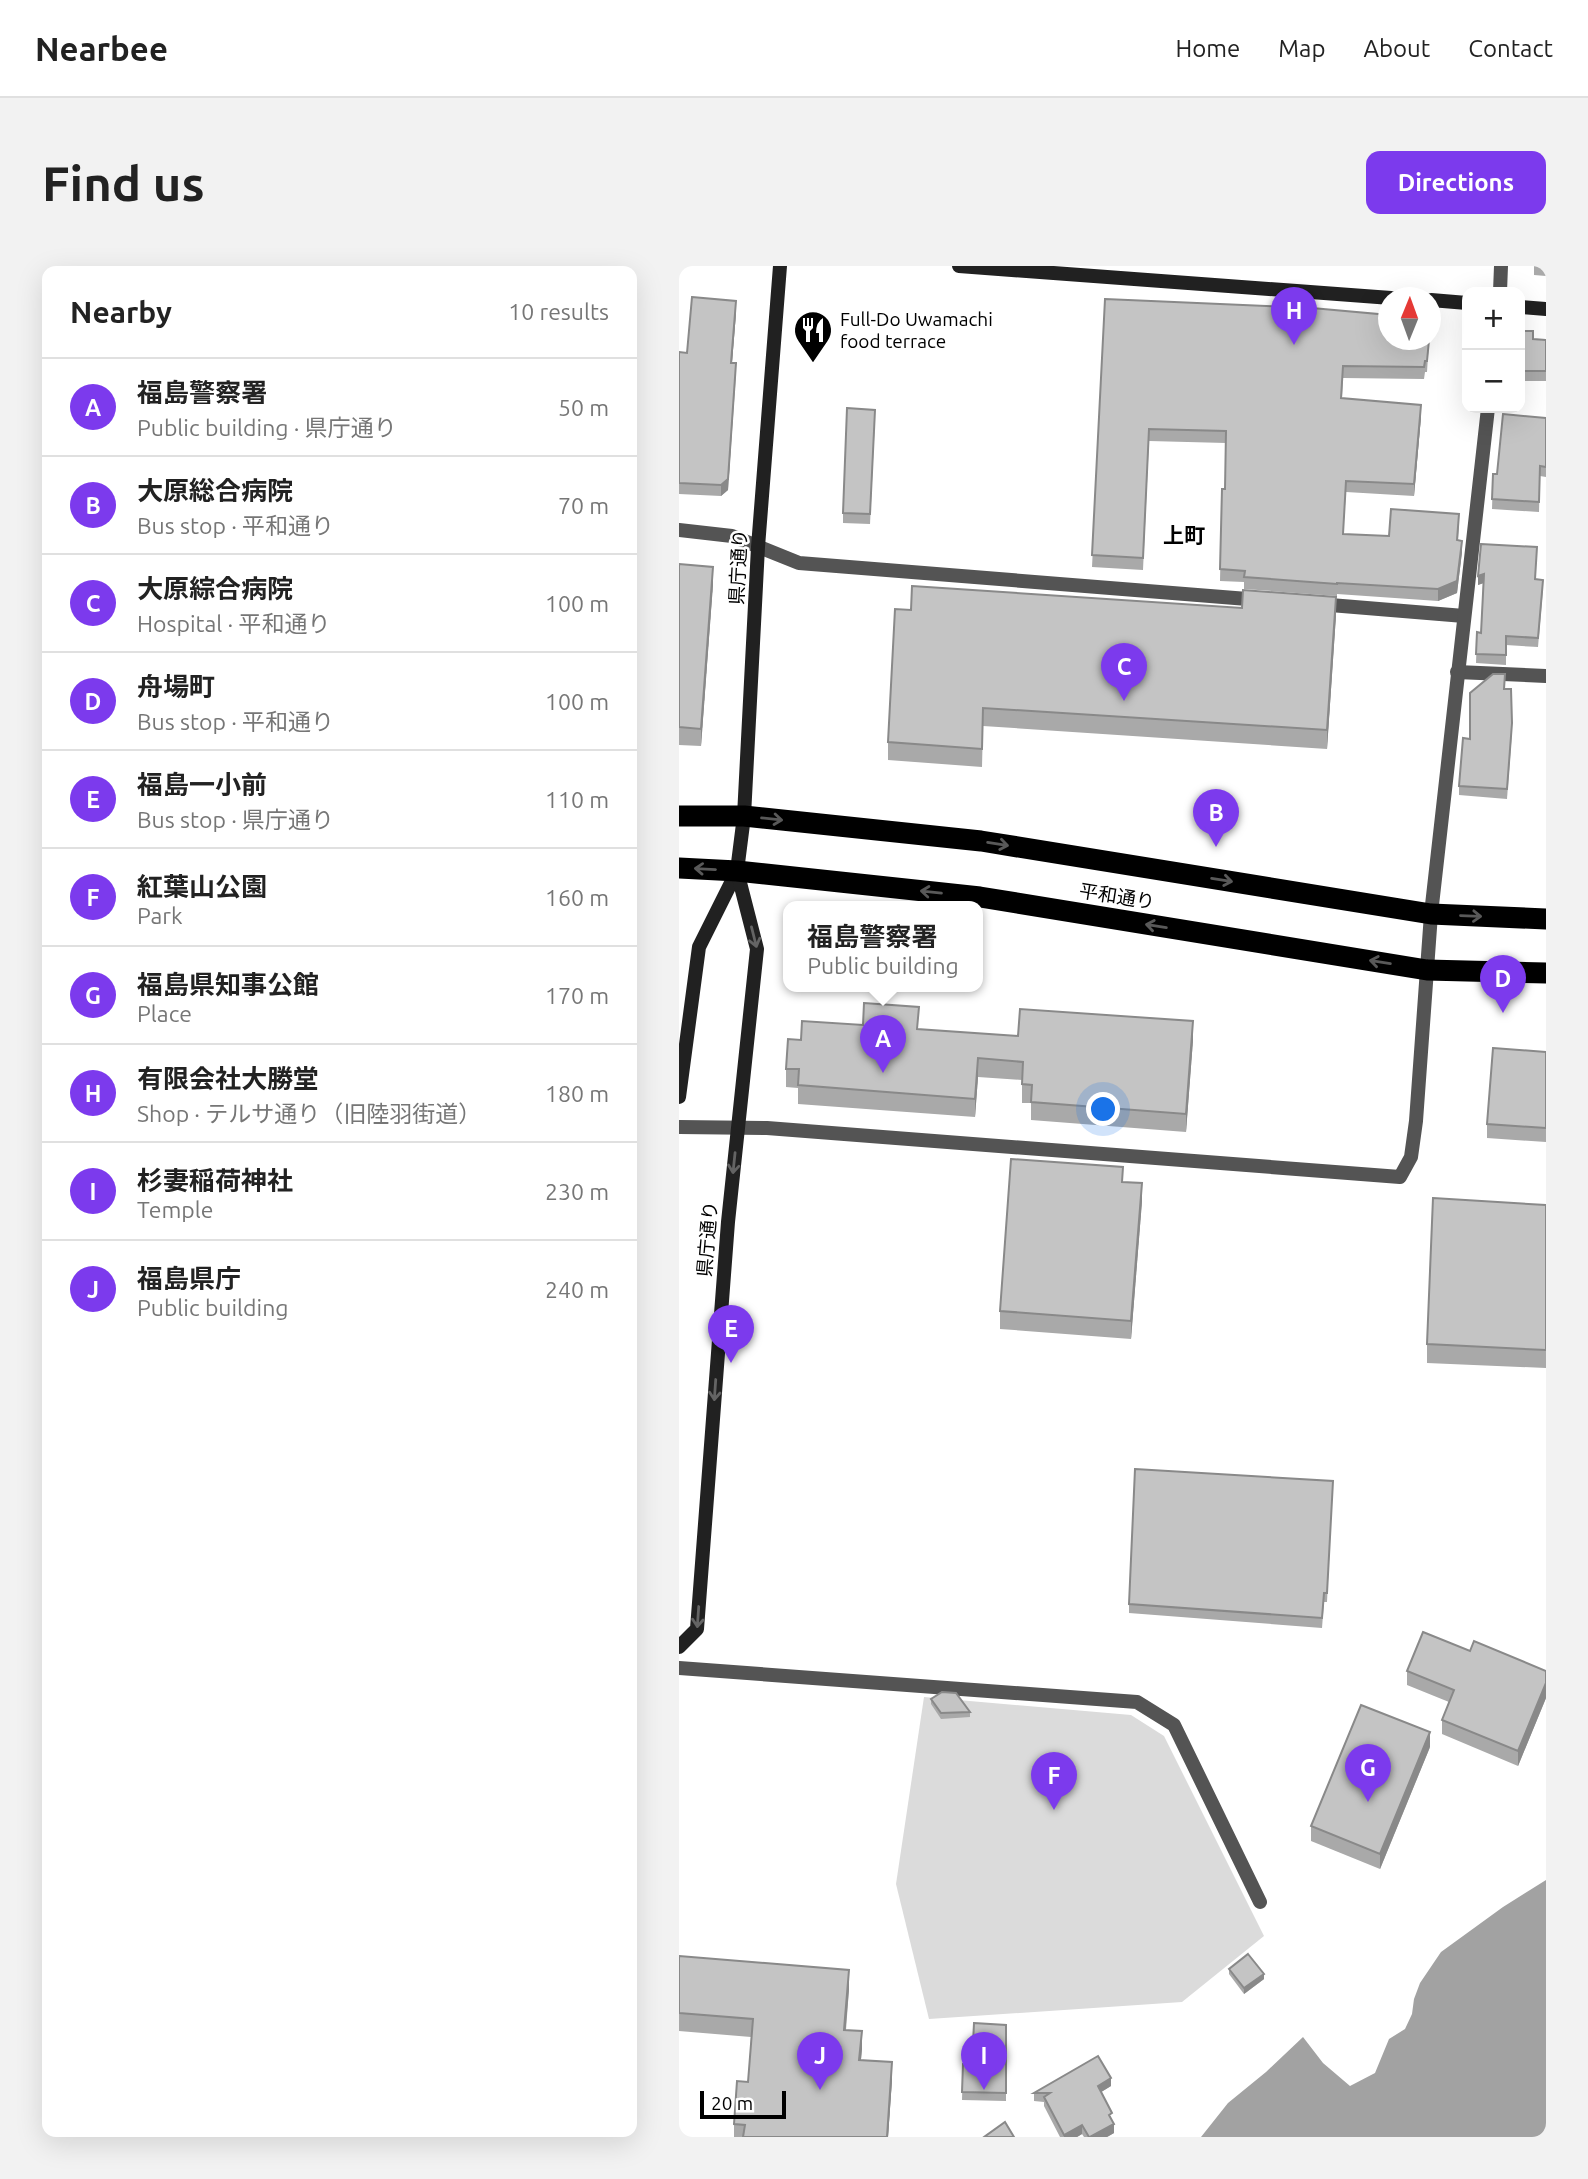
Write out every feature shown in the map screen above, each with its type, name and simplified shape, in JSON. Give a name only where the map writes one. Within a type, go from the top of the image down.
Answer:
[{"type":"highway","name":"平和通り","points":[[679,816],[744,816],[981,841],[1430,914],[1546,919]]},
{"type":"highway","name":"平和通り","points":[[679,868],[737,871],[980,897],[1427,970],[1546,974]]},
{"type":"street","name":"県庁通り","points":[[679,1097],[699,947],[737,871],[744,816],[758,547],[780,266]]},
{"type":"street","points":[[959,266],[1378,297]]},
{"type":"street","points":[[1500,287],[1501,266]]},
{"type":"street","points":[[1441,301],[1462,303]]},
{"type":"street","points":[[1525,307],[1546,309]]},
{"type":"street","points":[[679,1127],[737,1127],[1400,1177],[1411,1157],[1413,1145],[1430,914],[1486,413]]},
{"type":"street","points":[[679,530],[732,536],[799,563],[1269,600]]},
{"type":"street","points":[[1296,603],[1464,616]]},
{"type":"street","points":[[1457,673],[1546,676]]},
{"type":"street","name":"県庁通り","points":[[679,1647],[697,1629],[727,1222],[757,949],[737,871]]},
{"type":"street","points":[[679,1668],[1137,1702],[1174,1725],[1260,1902]]},
{"type":"shaded area","points":[[924,1697],[1131,1715],[1164,1736],[1264,1936],[1182,2002],[929,2019],[896,1884]]},
{"type":"shaded area","points":[[1546,1880],[1546,2137],[1201,2137],[1228,2103],[1303,2037],[1323,2063],[1350,2086],[1375,2073],[1389,2039],[1405,2029],[1420,1983],[1441,1952]]},
{"type":"building","points":[[692,297],[736,301],[731,363],[736,363],[728,479],[721,485],[679,483],[679,352],[687,353]]},
{"type":"building","points":[[1105,299],[1312,308],[1378,314],[1378,350],[1428,350],[1424,367],[1343,366],[1341,398],[1421,405],[1414,484],[1346,481],[1343,534],[1389,536],[1391,509],[1459,514],[1457,540],[1462,541],[1457,581],[1438,589],[1337,584],[1244,577],[1245,571],[1220,569],[1226,431],[1149,429],[1143,558],[1092,555]]},
{"type":"building","points":[[1525,331],[1533,331],[1533,339],[1546,340],[1546,371],[1525,371]]},
{"type":"building","points":[[847,408],[875,410],[870,514],[843,513]]},
{"type":"building","points":[[1503,414],[1546,418],[1546,467],[1540,466],[1539,502],[1492,499],[1493,474],[1497,474]]},
{"type":"building","points":[[1481,544],[1537,547],[1535,579],[1543,580],[1538,638],[1506,636],[1506,655],[1476,654],[1477,632],[1481,633],[1484,574],[1478,576]]},
{"type":"building","points":[[679,564],[713,567],[701,729],[679,727]]},
{"type":"building","points":[[912,586],[1242,608],[1243,590],[1336,597],[1327,730],[983,708],[982,749],[888,742],[895,609],[911,610]]},
{"type":"building","points":[[1493,674],[1505,674],[1504,689],[1511,689],[1512,723],[1507,789],[1459,786],[1463,738],[1470,739],[1470,693]]},
{"type":"building","points":[[864,1003],[919,1007],[917,1029],[1018,1036],[1020,1009],[1193,1021],[1186,1114],[1031,1102],[1032,1085],[1022,1084],[1023,1062],[978,1058],[975,1099],[798,1085],[799,1069],[786,1069],[788,1039],[801,1040],[802,1021],[863,1025]]},
{"type":"building","points":[[1493,1048],[1546,1052],[1546,1128],[1487,1124]]},
{"type":"building","points":[[1011,1159],[1123,1167],[1122,1182],[1142,1183],[1131,1321],[1000,1311]]},
{"type":"building","points":[[1433,1198],[1546,1205],[1546,1350],[1427,1344]]},
{"type":"building","points":[[1135,1469],[1333,1481],[1327,1593],[1324,1593],[1322,1618],[1129,1604]]},
{"type":"building","points":[[1423,1632],[1470,1651],[1474,1641],[1546,1671],[1546,1683],[1518,1751],[1442,1720],[1454,1690],[1407,1671]]},
{"type":"building","points":[[942,1692],[956,1693],[970,1712],[941,1713],[931,1699]]},
{"type":"building","points":[[1361,1705],[1430,1732],[1380,1854],[1311,1826]]},
{"type":"building","points":[[1248,1954],[1264,1974],[1244,1988],[1229,1969]]},
{"type":"building","points":[[679,1956],[849,1970],[844,2030],[862,2031],[859,2060],[892,2062],[887,2137],[743,2137],[745,2125],[734,2124],[737,2081],[748,2082],[753,2019],[679,2013]]},
{"type":"building","points":[[974,2023],[1006,2025],[1006,2093],[962,2092],[963,2064],[972,2064]]},
{"type":"building","points":[[1098,2056],[1111,2078],[1098,2086],[1112,2113],[1109,2115],[1114,2124],[1090,2137],[1082,2125],[1064,2135],[1044,2097],[1050,2093],[1034,2093]]},
{"type":"building","points":[[1005,2122],[1014,2137],[984,2137]]},
{"type":"place","name":"有限会社大勝堂","points":[[1294,345]]},
{"type":"place","name":"Full-Do Uwamachi food terrace","points":[[813,364]]},
{"type":"place","name":"大原綜合病院","points":[[1124,701]]},
{"type":"place","name":"大原総合病院","points":[[1216,847]]},
{"type":"place","name":"舟場町","points":[[1503,1013]]},
{"type":"place","name":"福島警察署","points":[[883,1073]]},
{"type":"place","name":"福島一小前","points":[[731,1363]]},
{"type":"place","name":"福島県知事公館","points":[[1368,1802]]},
{"type":"place","name":"紅葉山公園","points":[[1054,1810]]},
{"type":"place","name":"福島県庁","points":[[820,2090]]},
{"type":"place","name":"杉妻稲荷神社","points":[[984,2090]]},
{"type":"district","name":"上町","points":[[1184,536]]}]
